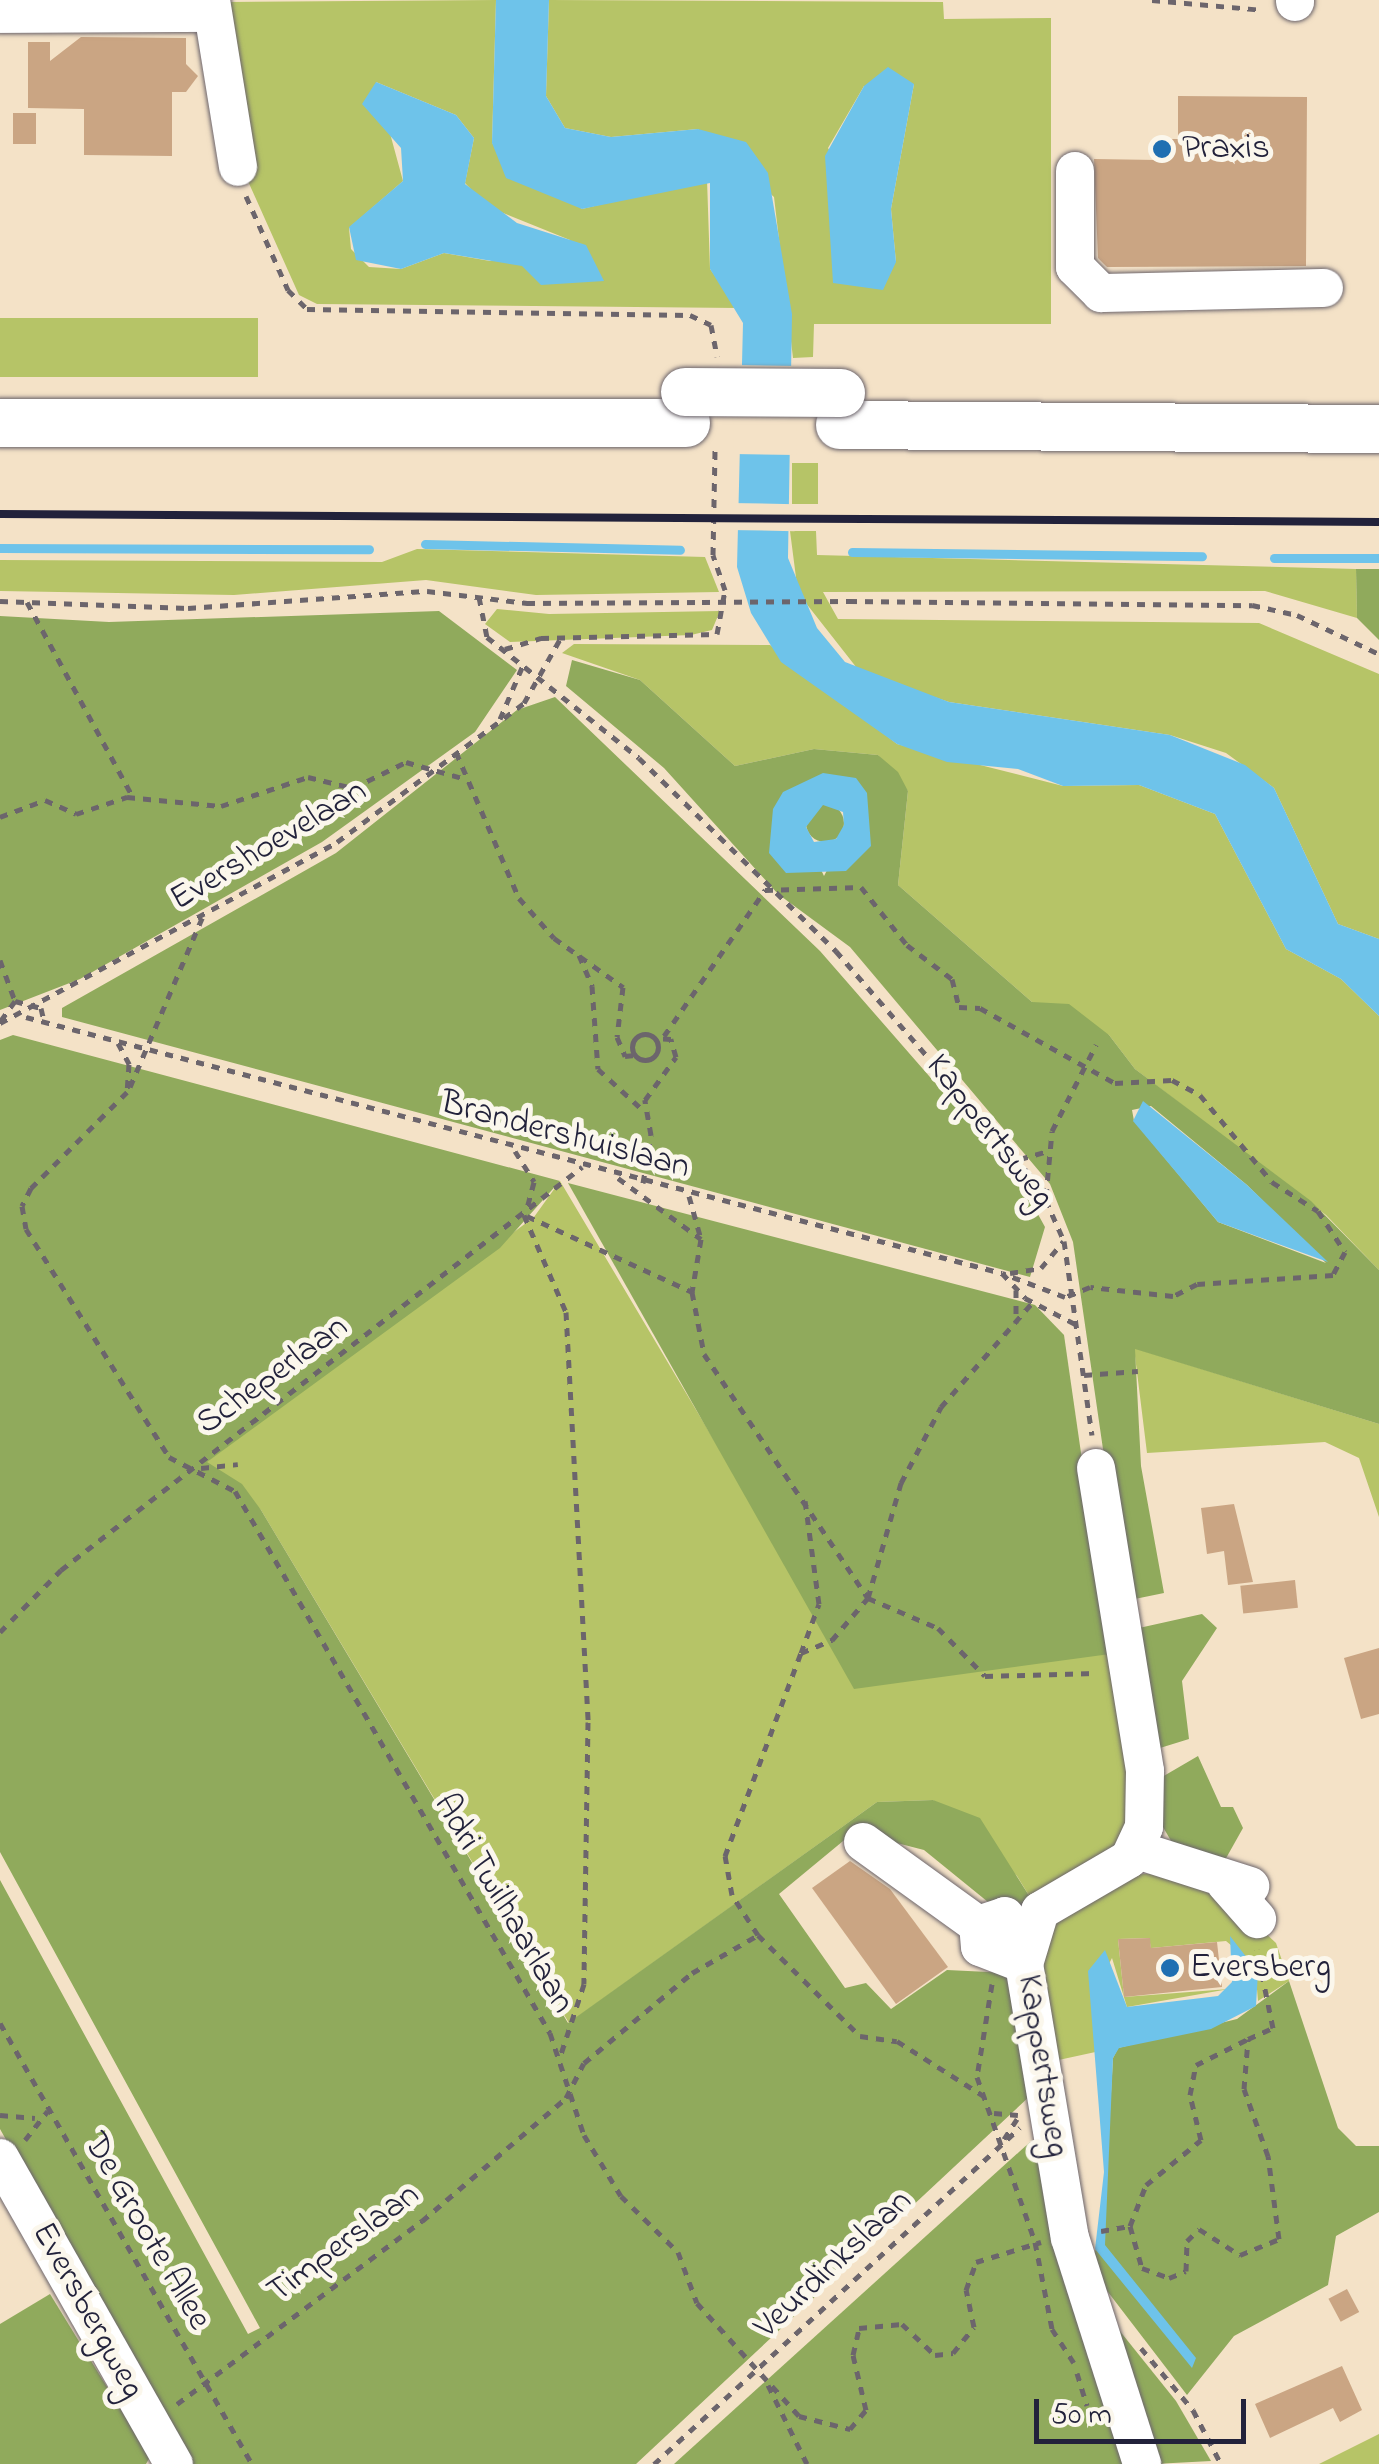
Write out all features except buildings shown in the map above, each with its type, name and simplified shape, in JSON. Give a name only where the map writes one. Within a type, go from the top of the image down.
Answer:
[{"type":"main road","points":[[0,392],[696,393],[840,409],[1379,429]]},
{"type":"main road","points":[[0,423],[696,393]]},
{"type":"main road","points":[[840,409],[1379,400]]},
{"type":"street","points":[[0,14],[211,6],[238,168]]},
{"type":"street","points":[[1075,170],[1075,267],[1101,293],[1324,288]]},
{"type":"street","points":[[1096,1468],[1124,1668],[1146,1784],[1138,1850],[1245,1906]]},
{"type":"street","points":[[863,1842],[978,1925],[1006,1916],[1018,1956]]},
{"type":"street","name":"Kappertsweg","points":[[1138,1850],[1050,1902],[1018,1956],[1035,2110],[1063,2238],[1142,2464]]},
{"type":"street","name":"Eversbergweg","points":[[0,2158],[174,2464]]},
{"type":"path","points":[[1155,0],[1228,10],[1295,1]]},
{"type":"path","points":[[238,168],[288,290],[307,309],[690,315],[711,325],[696,393]]},
{"type":"path","points":[[504,650],[562,637],[716,634],[725,590],[713,555],[714,460]]},
{"type":"path","points":[[0,601],[188,608],[412,592],[702,602],[1252,605],[1379,654]]},
{"type":"path","name":"Kappertsweg","points":[[479,597],[480,629],[638,758],[765,890],[863,978],[1018,1158],[1047,1198],[1064,1241],[1096,1468]]},
{"type":"path","points":[[27,602],[64,682],[107,734],[126,792],[134,797]]},
{"type":"path","points":[[543,679],[562,637]]},
{"type":"path","points":[[499,721],[523,664]]},
{"type":"path","name":"Evershoevelaan","points":[[0,1023],[41,1008],[337,842],[499,721],[543,679]]},
{"type":"path","points":[[456,752],[462,778],[519,898],[622,987],[617,1037],[625,1056],[654,1056],[655,1038]]},
{"type":"path","points":[[0,817],[45,800],[76,814],[119,798],[134,797],[221,806],[308,778],[352,788],[396,764],[436,769],[462,778]]},
{"type":"path","points":[[119,798],[126,792]]},
{"type":"path","points":[[635,1055],[637,1037],[664,1036],[765,890],[861,887],[907,945],[952,979],[959,1007],[980,1008],[1083,1063]]},
{"type":"path","name":"Adri Twilhaarlaan","points":[[203,916],[151,1052],[128,1092],[31,1188],[22,1218],[169,1457],[235,1492],[560,2057],[566,2098],[621,2196],[678,2252],[697,2302],[807,2422],[858,2426],[866,2410],[853,2355],[859,2328],[890,2321],[935,2354],[962,2349],[974,2327],[971,2270],[992,2251],[1063,2238]]},
{"type":"path","points":[[577,952],[592,986],[598,1069],[644,1111],[651,1135],[643,1183]]},
{"type":"path","points":[[0,960],[15,1001]]},
{"type":"path","points":[[15,1001],[41,1008],[46,1023]]},
{"type":"path","points":[[0,1023],[15,1001]]},
{"type":"path","name":"Brandershuislaan","points":[[26,1016],[615,1176],[1072,1292],[1151,1287],[1172,1296],[1196,1284],[1268,1285],[1334,1275],[1345,1252],[1318,1211],[1272,1182],[1200,1094],[1172,1080],[1115,1082],[1083,1063]]},
{"type":"path","points":[[644,1111],[674,1064],[664,1036]]},
{"type":"path","points":[[118,1043],[129,1064],[128,1092]]},
{"type":"path","points":[[1018,1158],[1038,1160],[1083,1063],[1096,1045]]},
{"type":"path","points":[[1047,1198],[1048,1145]]},
{"type":"path","points":[[512,1148],[534,1182],[524,1215],[566,1312],[588,1722],[584,1984],[560,2057]]},
{"type":"path","name":"Scheperlaan","points":[[0,1632],[61,1570],[582,1167]]},
{"type":"path","points":[[615,1176],[701,1239]]},
{"type":"path","points":[[687,1194],[701,1239],[692,1292],[704,1354],[742,1421],[803,1495],[868,1598],[938,1628],[986,1676],[1030,1682],[1124,1668]]},
{"type":"path","points":[[524,1215],[692,1292]]},
{"type":"path","points":[[1002,1273],[1041,1268],[1064,1241]]},
{"type":"path","points":[[1002,1273],[1033,1302],[1077,1325]]},
{"type":"path","points":[[1013,1284],[1016,1326]]},
{"type":"path","points":[[801,1653],[832,1640],[868,1598],[916,1453],[948,1397],[1016,1326],[1033,1302]]},
{"type":"path","points":[[1084,1375],[1138,1371]]},
{"type":"path","points":[[193,1468],[238,1464]]},
{"type":"path","points":[[803,1495],[819,1604],[724,1856],[732,1895],[758,1935],[860,2036],[897,2041],[984,2096],[994,2113],[996,2150],[1063,2238],[1052,2329],[1094,2418]]},
{"type":"path","points":[[1245,1906],[1274,2015],[1269,2033],[1248,2039],[1196,2065],[1190,2095],[1201,2140],[1146,2184],[1128,2226],[1142,2268],[1160,2278],[1184,2273],[1187,2240],[1199,2229],[1240,2255],[1279,2238],[1270,2167],[1244,2089],[1248,2039]]},
{"type":"path","name":"Timperslaan","points":[[147,2418],[206,2388],[214,2368],[422,2221],[566,2098],[592,2056],[692,1972],[758,1935]]},
{"type":"path","points":[[984,2096],[980,2023],[1018,1956]]},
{"type":"path","name":"De Groote Allee","points":[[0,2023],[3,2037],[252,2464]]},
{"type":"path","points":[[994,2113],[1035,2110]]},
{"type":"path","name":"Veurdinkslaan","points":[[654,2464],[1035,2110]]},
{"type":"path","points":[[0,2114],[35,2118]]},
{"type":"path","points":[[1063,2238],[1128,2226]]},
{"type":"path","points":[[1130,2335],[1193,2410],[1221,2464]]},
{"type":"path","points":[[767,2382],[769,2403],[806,2464]]},
{"type":"green space","points":[[496,0],[492,143],[582,209],[707,179],[710,269],[739,308],[317,304],[299,295],[247,179],[229,2]],"holes":[[[376,82],[456,115],[474,138],[465,183],[488,207],[570,240],[490,261],[444,253],[401,269],[369,267],[351,249],[349,228],[403,181]]]},
{"type":"green space","points":[[549,0],[943,2],[944,19],[1051,18],[1051,324],[814,324],[813,357],[793,358],[774,197],[698,129],[611,137],[565,128],[546,96]],"holes":[[[914,84],[891,209],[896,262],[828,148],[864,86]]]},
{"type":"green space","points":[[0,318],[258,318],[258,377],[0,377]]},
{"type":"green space","points":[[792,463],[818,463],[818,504],[792,504]]},
{"type":"green space","points":[[790,531],[816,531],[817,555],[1356,569],[1357,618],[1265,591],[823,592],[838,619],[1259,623],[1379,674],[1379,939],[1338,924],[1274,788],[1226,753],[1170,735],[949,702],[860,672],[798,593]]},
{"type":"green space","points":[[417,549],[705,557],[719,592],[536,595],[426,580],[234,595],[0,591],[0,560],[382,562]]},
{"type":"green space","points":[[1356,569],[1379,569],[1379,640],[1357,618]]},
{"type":"green space","points":[[497,609],[549,614],[720,611],[712,630],[691,635],[510,642],[485,624]]},
{"type":"green space","points":[[439,611],[517,670],[475,732],[322,842],[80,979],[0,1010],[0,616],[109,622]]},
{"type":"green space","points":[[574,644],[770,645],[897,744],[1063,786],[1139,785],[1215,814],[1286,949],[1341,979],[1379,1016],[1379,1270],[1326,1215],[1135,1069],[1109,1035],[1032,1002],[898,885],[908,791],[878,755],[814,749],[735,766],[640,680],[562,653]]},
{"type":"green space","points":[[572,660],[640,680],[735,766],[814,749],[878,755],[898,772],[908,791],[898,885],[1032,1002],[1069,1004],[1109,1035],[1135,1069],[1311,1201],[1379,1270],[1379,1424],[1135,1349],[1141,1466],[1164,1593],[1125,1601],[1073,1242],[1050,1184],[850,947],[778,894],[664,768],[566,686]],"holes":[[[783,792],[867,793],[824,876]],[[1151,1106],[1247,1185],[1326,1263],[1218,1222],[1134,1121],[1132,1110]]]},
{"type":"green space","points":[[555,697],[820,951],[1018,1178],[1045,1227],[1030,1277],[62,1017],[62,1008],[336,853],[517,710]]},
{"type":"green space","points":[[825,804],[838,810],[844,823],[838,836],[825,842],[812,836],[806,823],[812,810]]},
{"type":"green space","points":[[13,1035],[560,1181],[500,1248],[207,1462],[242,1484],[261,1510],[568,2023],[877,1802],[933,1800],[980,1818],[1033,1902],[1020,1910],[988,1902],[924,1850],[854,1832],[779,1894],[845,1988],[866,1983],[891,2009],[947,1970],[1009,1973],[1031,2095],[636,2464],[189,2464],[0,2129],[0,1880],[248,2334],[260,2328],[0,1852],[0,1040]]},
{"type":"green space","points":[[560,1181],[730,1467],[1110,1654],[1136,1811],[1116,1851],[1033,1902],[1017,1876],[933,1800],[877,1802],[569,2023],[261,1510],[206,1462],[534,1217]]},
{"type":"green space","points":[[568,1183],[1035,1305],[1064,1335],[1110,1654],[854,1689]]},
{"type":"green space","points":[[1134,1348],[1379,1424],[1379,1517],[1359,1458],[1325,1442],[1147,1453]]},
{"type":"green space","points":[[1202,1614],[1217,1628],[1182,1681],[1189,1739],[1160,1748],[1130,1630]]},
{"type":"green space","points":[[1198,1756],[1221,1807],[1233,1807],[1243,1828],[1225,1860],[1178,1853],[1163,1827],[1162,1777]]},
{"type":"green space","points":[[1156,1873],[1224,1895],[1276,1943],[1289,1981],[1258,2001],[1255,1965],[1226,1941],[1151,1948],[1149,1938],[1118,1939],[1124,1997],[1229,1989],[1127,2007],[1112,1958],[1091,1999],[1100,2051],[1054,2061],[1037,1969],[1047,1922],[1132,1875]]},
{"type":"green space","points":[[1289,1981],[1338,2128],[1356,2146],[1379,2146],[1379,2212],[1336,2236],[1328,2285],[1234,2336],[1187,2395],[1088,2266],[1103,2234],[1113,2058],[1118,2048],[1237,2019]]},
{"type":"green space","points":[[1030,2142],[1043,2142],[1132,2464],[674,2464]]},
{"type":"green space","points":[[50,2294],[150,2457],[146,2464],[0,2464],[0,2324]]},
{"type":"green space","points":[[1119,2330],[1176,2401],[1211,2461],[1154,2464]]},
{"type":"green space","points":[[1379,2434],[1379,2464],[1319,2464]]},
{"type":"water","points":[[496,0],[549,0],[546,96],[565,128],[611,137],[698,129],[746,142],[768,173],[792,314],[788,558],[817,628],[845,662],[949,702],[1170,735],[1245,765],[1274,788],[1338,924],[1379,939],[1379,1016],[1341,979],[1286,949],[1215,814],[1139,785],[1063,786],[1018,769],[947,762],[897,744],[781,662],[751,613],[737,567],[743,323],[710,269],[710,183],[582,209],[506,178],[492,143]]},
{"type":"water","points":[[888,67],[914,84],[891,209],[896,262],[883,290],[833,283],[825,156],[864,86]]},
{"type":"water","points":[[376,82],[456,115],[474,138],[465,184],[517,223],[586,245],[604,281],[541,285],[522,266],[444,253],[401,269],[356,260],[349,227],[403,181],[401,148],[362,104]]},
{"type":"water","points":[[823,773],[856,778],[867,793],[871,846],[846,871],[786,873],[769,853],[773,809],[783,792]],"holes":[[[823,805],[843,812],[844,825],[836,839],[814,842],[806,827]]]},
{"type":"water","points":[[1143,1101],[1247,1185],[1328,1262],[1218,1222],[1133,1121]]},
{"type":"water","points":[[1230,1936],[1258,1972],[1256,2006],[1211,2029],[1119,2048],[1113,2058],[1105,2245],[1196,2358],[1192,2368],[1095,2249],[1104,2172],[1088,1971],[1105,1950],[1127,2007],[1218,1996],[1232,1982]]},
{"type":"pier","points":[[735,365],[798,366],[796,455],[733,454]]},
{"type":"pier","points":[[729,503],[795,504],[795,531],[729,530]]},
{"type":"waterway","points":[[425,544],[680,550]]},
{"type":"waterway","points":[[0,548],[369,549]]},
{"type":"waterway","points":[[852,552],[1202,556]]},
{"type":"waterway","points":[[1274,558],[1379,558]]},
{"type":"railway","points":[[0,514],[1379,522]]},
{"type":"place","name":"Praxis","points":[[1162,149]]},
{"type":"place","name":"Eversberg","points":[[1170,1968]]}]
